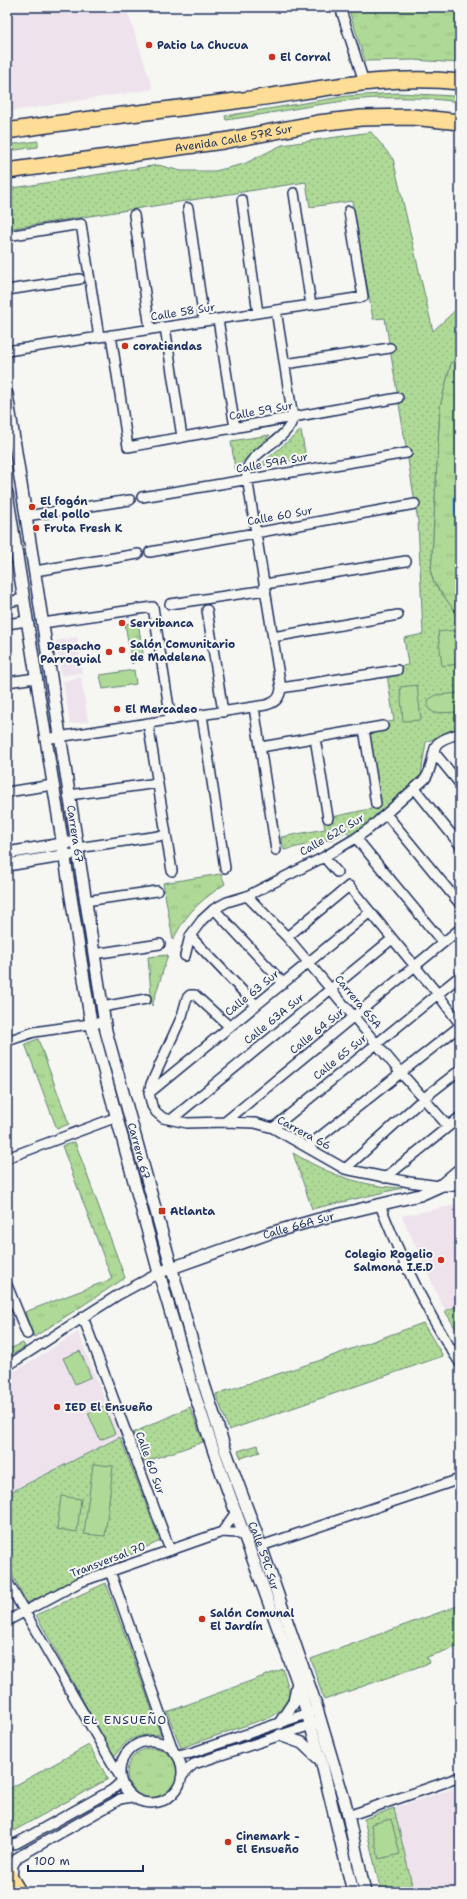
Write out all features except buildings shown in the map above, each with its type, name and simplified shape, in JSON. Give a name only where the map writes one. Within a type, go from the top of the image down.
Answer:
[{"type":"highway","points":[[7,131],[132,113],[235,101],[364,82],[393,80],[460,80]]},
{"type":"highway","points":[[307,126],[328,118],[356,111],[399,110],[460,114]]},
{"type":"highway","points":[[7,135],[114,120],[132,113]]},
{"type":"highway","name":"Avenida Calle 57R Sur","points":[[7,171],[223,141],[343,120],[375,117],[412,117],[460,122]]},
{"type":"street","points":[[340,7],[364,82]]},
{"type":"street","points":[[294,193],[311,305]]},
{"type":"street","points":[[242,200],[258,313]]},
{"type":"street","points":[[188,208],[204,321]]},
{"type":"street","name":"Calle 58 Sur","points":[[7,351],[363,297],[348,211]]},
{"type":"street","points":[[134,215],[150,329]]},
{"type":"street","points":[[7,236],[81,224],[99,337]]},
{"type":"street","points":[[7,290],[80,279]]},
{"type":"street","points":[[45,739],[266,705],[277,700],[281,688],[246,471],[248,466],[258,454],[289,428],[293,418],[276,310]]},
{"type":"street","points":[[218,319],[235,428]]},
{"type":"street","points":[[165,327],[182,437]]},
{"type":"street","name":"Calle 59 Sur","points":[[110,335],[128,447],[398,398]]},
{"type":"street","points":[[285,364],[390,348]]},
{"type":"street","name":"Carrera 67","points":[[7,394],[104,1022],[172,1268]]},
{"type":"street","name":"Calle 59A Sur","points":[[142,498],[407,453]]},
{"type":"street","name":"Carrera 67","points":[[7,493],[52,785],[91,1023],[159,1273]]},
{"type":"street","points":[[26,516],[130,500]]},
{"type":"street","name":"Calle 60 Sur","points":[[150,552],[415,504]]},
{"type":"street","points":[[35,571],[138,554]]},
{"type":"street","points":[[170,604],[406,561]]},
{"type":"street","points":[[7,602],[24,599]]},
{"type":"street","points":[[7,624],[27,619],[42,619],[152,607],[171,720]]},
{"type":"street","points":[[207,610],[223,712]]},
{"type":"street","points":[[273,637],[398,615]]},
{"type":"street","points":[[281,688],[397,670]]},
{"type":"street","points":[[7,682],[36,678]]},
{"type":"street","points":[[254,707],[276,850]]},
{"type":"street","points":[[202,715],[225,868]]},
{"type":"street","points":[[148,723],[172,871]]},
{"type":"street","points":[[261,747],[383,726]]},
{"type":"street","points":[[364,729],[376,804]]},
{"type":"street","name":"Calle 62C Sur","points":[[185,956],[190,936],[202,920],[214,909],[227,902],[247,896],[324,857],[356,838],[415,789],[428,775],[437,743],[460,733]]},
{"type":"street","points":[[315,738],[328,818]]},
{"type":"street","points":[[434,752],[460,784]]},
{"type":"street","points":[[69,795],[158,783]]},
{"type":"street","points":[[7,792],[52,785]]},
{"type":"street","points":[[415,789],[460,845]]},
{"type":"street","points":[[386,814],[460,904]]},
{"type":"street","points":[[7,853],[62,844],[77,848],[159,836]]},
{"type":"street","points":[[356,838],[444,943]]},
{"type":"street","points":[[7,865],[64,856],[77,848]]},
{"type":"street","points":[[324,857],[337,872]]},
{"type":"street","points":[[287,937],[349,886],[438,993],[460,1025],[402,1073],[307,1147]]},
{"type":"street","points":[[85,901],[157,891]]},
{"type":"street","name":"Carrera 65A","points":[[247,896],[309,962],[448,1126]]},
{"type":"street","points":[[214,909],[283,983]]},
{"type":"street","name":"Calle 63 Sur","points":[[149,1093],[370,912]]},
{"type":"street","name":"Calle 64 Sur","points":[[225,1122],[460,929]]},
{"type":"street","points":[[190,936],[256,1005]]},
{"type":"street","name":"Calle 63A Sur","points":[[172,1119],[392,938]]},
{"type":"street","points":[[94,954],[160,944]]},
{"type":"street","name":"Calle 65 Sur","points":[[273,1128],[460,976]]},
{"type":"street","points":[[149,1093],[157,1068],[182,1016],[187,998],[190,995],[195,995],[230,1027]]},
{"type":"street","points":[[102,1006],[146,999]]},
{"type":"street","points":[[7,1041],[34,1032],[104,1022]]},
{"type":"street","points":[[345,1169],[424,1098],[460,1070]]},
{"type":"street","name":"Carrera 66","points":[[149,1093],[152,1106],[163,1118],[202,1124],[225,1122],[255,1123],[273,1128],[345,1169],[385,1178],[440,1186],[460,1186]]},
{"type":"street","points":[[7,1158],[117,1117]]},
{"type":"street","points":[[385,1178],[460,1117]]},
{"type":"street","name":"Calle 66A Sur","points":[[159,1273],[276,1231],[326,1217],[420,1195],[440,1186],[460,1169]]},
{"type":"street","points":[[380,1205],[420,1296],[443,1338],[460,1363]]},
{"type":"street","name":"Calle 59C Sur","points":[[172,1268],[216,1423],[261,1546],[315,1723],[348,1816],[365,1892]]},
{"type":"street","points":[[7,1366],[118,1295],[159,1273]]},
{"type":"street","name":"Calle 59C Sur","points":[[159,1273],[193,1389],[244,1536],[298,1683],[312,1712]]},
{"type":"street","points":[[7,1285],[27,1334]]},
{"type":"street","name":"Calle 60 Sur","points":[[84,1317],[170,1550]]},
{"type":"street","points":[[261,1546],[460,1480]]},
{"type":"street","points":[[222,1532],[236,1512]]},
{"type":"street","name":"Transversal 70","points":[[7,1621],[65,1589],[110,1571],[222,1532],[237,1533],[244,1536]]},
{"type":"street","points":[[110,1571],[175,1752],[180,1762],[182,1778]]},
{"type":"street","points":[[7,1581],[131,1797]]},
{"type":"street","points":[[280,1723],[294,1702],[298,1683]]},
{"type":"street","points":[[7,1845],[17,1843],[112,1790],[120,1779],[120,1765],[124,1756],[130,1748],[138,1743],[147,1741],[157,1742],[175,1752],[191,1753],[312,1712]]},
{"type":"street","points":[[13,1882],[12,1871],[18,1857],[120,1799],[131,1797],[146,1803],[162,1802],[175,1792],[187,1770],[194,1764],[315,1723]]},
{"type":"street","name":"Calle 59C Sur","points":[[315,1723],[322,1764],[353,1892]]},
{"type":"street","points":[[280,1735],[302,1743],[309,1748],[322,1764]]},
{"type":"street","points":[[348,1816],[460,1777]]},
{"type":"shaded area","points":[[7,7],[126,7],[153,89],[7,112]]},
{"type":"shaded area","points":[[77,637],[82,673],[61,676],[56,641]]},
{"type":"shaded area","points":[[81,677],[88,721],[70,724],[63,681]]},
{"type":"shaded area","name":"Colegio Rogelio Salmona I.E.D","points":[[460,1204],[460,1305],[445,1311],[402,1216]]},
{"type":"shaded area","name":"IED El Ensueño","points":[[78,1332],[120,1437],[7,1494],[7,1376]]},
{"type":"shaded area","points":[[460,1786],[460,1892],[381,1892],[412,1885],[394,1808]]},
{"type":"green space","points":[[348,7],[460,7],[460,63],[413,60],[365,61]]},
{"type":"green space","points":[[398,93],[460,97],[460,102],[417,98],[373,98],[329,103],[226,120],[225,116],[347,96]]},
{"type":"green space","points":[[371,132],[393,159],[433,331],[460,306],[460,354],[451,363],[440,406],[431,573],[434,583],[460,618],[460,728],[426,742],[421,775],[380,814],[351,838],[346,831],[332,839],[284,850],[281,837],[325,829],[323,819],[379,807],[366,726],[394,721],[386,668],[408,665],[404,638],[423,634],[418,521],[385,318],[373,319],[352,201],[310,207],[306,182],[7,229],[7,189],[158,165],[181,171],[215,171],[244,164],[282,145]]},
{"type":"green space","points":[[38,141],[38,147],[7,151],[7,145]]},
{"type":"green space","points":[[460,354],[460,618],[434,583],[431,573],[440,406],[451,363]]},
{"type":"green space","points":[[301,430],[306,458],[259,466]]},
{"type":"green space","points":[[270,435],[235,469],[231,441]]},
{"type":"green space","points":[[138,622],[143,654],[132,664],[125,624]]},
{"type":"green space","points":[[456,630],[459,664],[442,666],[438,632]]},
{"type":"green space","points":[[134,670],[136,684],[103,689],[100,675]]},
{"type":"green space","points":[[417,685],[421,720],[403,721],[400,687]]},
{"type":"green space","points":[[460,693],[460,712],[434,713],[428,708],[428,700],[436,695]]},
{"type":"green space","points":[[221,874],[225,884],[194,908],[183,922],[173,940],[163,883]]},
{"type":"green space","points":[[168,955],[152,1006],[148,957]]},
{"type":"green space","points":[[38,1039],[69,1124],[57,1129],[25,1044]]},
{"type":"green space","points":[[75,1142],[125,1278],[34,1337],[25,1312],[112,1279],[62,1146]]},
{"type":"green space","points":[[293,1153],[319,1167],[345,1178],[372,1185],[402,1188],[312,1209]]},
{"type":"green space","points":[[460,1305],[460,1336],[445,1311]]},
{"type":"green space","points":[[423,1323],[443,1356],[229,1430],[216,1394],[318,1361]]},
{"type":"green space","points":[[23,1343],[25,1347],[7,1358],[7,1350]]},
{"type":"green space","points":[[80,1351],[91,1377],[75,1384],[63,1358]]},
{"type":"green space","points":[[104,1406],[115,1434],[100,1440],[88,1413]]},
{"type":"green space","points":[[190,1407],[203,1442],[144,1462],[133,1433]]},
{"type":"green space","points":[[120,1437],[160,1541],[27,1603],[7,1565],[7,1494]]},
{"type":"green space","points":[[258,1445],[260,1452],[241,1458],[238,1451]]},
{"type":"green space","points":[[93,1464],[113,1466],[105,1536],[84,1534]]},
{"type":"green space","points":[[61,1496],[81,1499],[77,1532],[57,1529]]},
{"type":"green space","points":[[106,1583],[161,1735],[146,1735],[134,1738],[124,1745],[114,1757],[36,1615]]},
{"type":"green space","points":[[460,1605],[460,1646],[427,1657],[429,1663],[324,1700],[311,1659]]},
{"type":"green space","points":[[283,1669],[290,1694],[283,1709],[270,1717],[181,1748],[167,1712]]},
{"type":"green space","points":[[89,1745],[108,1779],[8,1834],[7,1790]]},
{"type":"green space","points":[[147,1748],[157,1748],[170,1755],[177,1768],[177,1778],[170,1791],[157,1798],[147,1798],[138,1794],[131,1787],[127,1778],[127,1768],[131,1759],[138,1752]]},
{"type":"green space","points":[[394,1808],[412,1885],[381,1892],[364,1819]]},
{"type":"green space","points":[[391,1819],[400,1854],[379,1859],[371,1824]]},
{"type":"waterway","points":[[460,499],[460,511]]},
{"type":"place","name":"Patio La Chucua","points":[[149,45]]},
{"type":"place","name":"El Corral","points":[[272,57]]},
{"type":"place","name":"coratiendas","points":[[125,346]]},
{"type":"place","name":"El fogón del pollo","points":[[32,507]]},
{"type":"place","name":"Fruta Fresh K","points":[[36,528]]},
{"type":"place","name":"Servibanca","points":[[122,623]]},
{"type":"place","name":"Salón Comunitario de Madelena","points":[[122,650]]},
{"type":"place","name":"Despacho Parroquial","points":[[109,652]]},
{"type":"place","name":"El Mercadeo","points":[[117,709]]},
{"type":"place","name":"Atlanta","points":[[162,1211]]},
{"type":"place","name":"Colegio Rogelio Salmona I.E.D","points":[[441,1260]]},
{"type":"place","name":"IED El Ensueño","points":[[57,1407]]},
{"type":"place","name":"Salón Comunal El Jardín","points":[[202,1619]]},
{"type":"place","name":"Cinemark - El Ensueño","points":[[228,1842]]},
{"type":"district","name":"EL ENSUEÑO","points":[[125,1720]]}]
